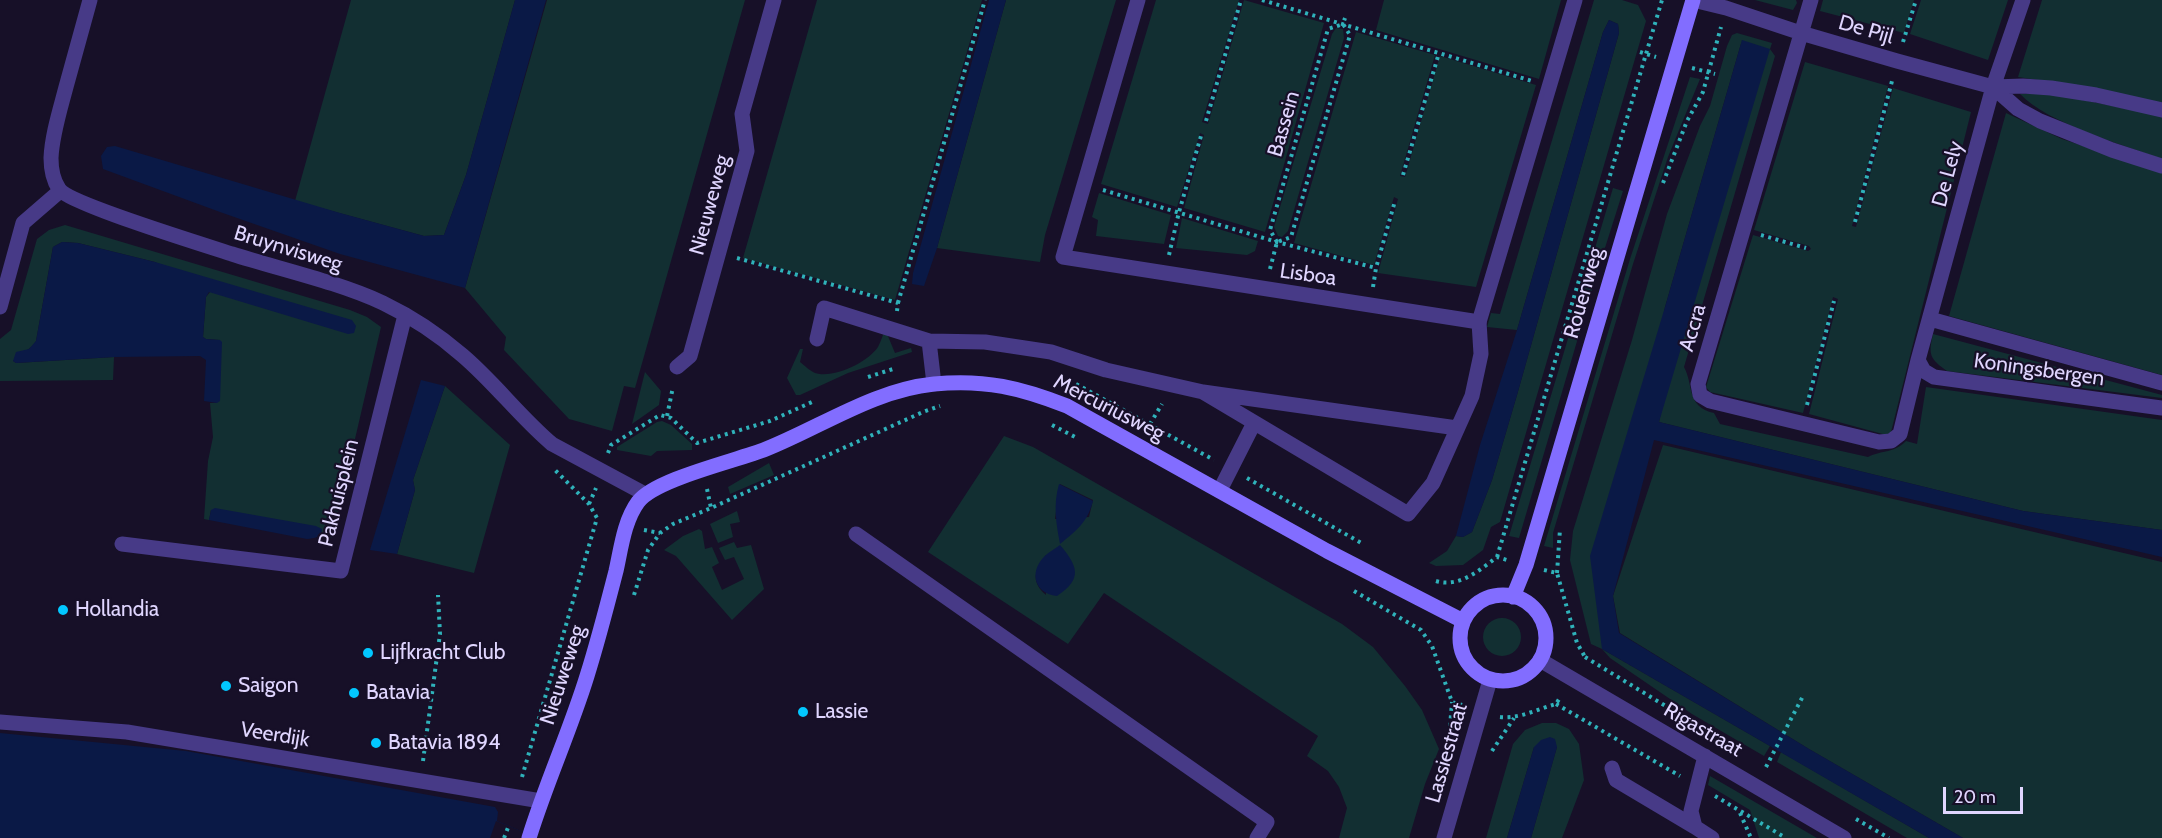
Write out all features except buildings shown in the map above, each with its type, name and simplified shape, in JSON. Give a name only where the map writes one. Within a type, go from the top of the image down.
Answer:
[{"type":"main road","name":"Rouenweg","points":[[1513,597],[1526,565],[1693,0]]},
{"type":"main road","name":"Mercuriusweg","points":[[645,494],[661,485],[766,449],[886,395],[934,384],[992,384],[1028,391],[1067,406],[1327,551],[1463,621]]},
{"type":"main road","name":"Nieuweweg","points":[[529,836],[587,678],[627,526],[634,509],[645,494]]},
{"type":"main road","points":[[1494,596],[1513,597],[1525,602],[1535,610],[1542,621],[1545,646],[1540,660],[1521,677],[1512,680],[1490,680],[1476,672],[1464,658],[1460,640],[1463,621],[1475,605],[1484,600],[1494,596]]},
{"type":"street","points":[[0,307],[23,223],[60,191],[52,172],[52,149],[90,0]]},
{"type":"street","name":"Nieuweweg","points":[[677,367],[690,356],[747,151],[742,114],[774,0]]},
{"type":"street","name":"Lisboa","points":[[1138,0],[1063,257],[1479,322]]},
{"type":"street","points":[[1203,392],[1408,514],[1433,483],[1472,396],[1481,354],[1479,322],[1575,0]]},
{"type":"street","name":"De Pijl","points":[[1693,0],[1993,87],[2051,88],[2118,99],[2162,110]]},
{"type":"street","name":"Accra","points":[[1811,0],[1698,384],[1700,395],[1710,401],[1879,442],[1891,441],[1900,434],[1918,360]]},
{"type":"street","name":"De Lely","points":[[1918,360],[1993,87],[2023,0]]},
{"type":"street","name":"De Pijl","points":[[1993,87],[2018,109],[2040,121],[2112,150],[2162,166]]},
{"type":"street","name":"Bruynvisweg","points":[[60,191],[77,201],[125,219],[363,295],[405,315],[462,355],[552,444],[645,494]]},
{"type":"street","points":[[817,339],[824,308],[929,341],[985,342],[1051,352],[1106,370],[1203,392],[1456,428]]},
{"type":"street","name":"Pakhuisplein","points":[[122,544],[341,571],[405,315]]},
{"type":"street","name":"Koningsbergen","points":[[1930,319],[2162,383]]},
{"type":"street","points":[[929,341],[934,384]]},
{"type":"street","name":"Koningsbergen","points":[[1918,360],[1924,371],[1934,377],[2162,408]]},
{"type":"street","points":[[1220,490],[1257,424],[1267,401]]},
{"type":"street","points":[[856,534],[1267,822],[1257,838]]},
{"type":"street","name":"Rigastraat","points":[[1540,660],[1844,838]]},
{"type":"street","name":"Lassiestraat","points":[[1444,838],[1490,680]]},
{"type":"street","name":"Veerdijk","points":[[0,722],[127,732],[541,801]]},
{"type":"street","points":[[1695,827],[1691,811],[1705,756]]},
{"type":"street","points":[[1612,768],[1616,780],[1712,838]]},
{"type":"path","points":[[893,330],[898,303],[985,0]]},
{"type":"path","points":[[1206,121],[1241,0]]},
{"type":"path","points":[[1262,0],[1549,86]]},
{"type":"path","points":[[1497,557],[1662,0]]},
{"type":"path","points":[[1855,222],[1897,61],[1916,0]]},
{"type":"path","points":[[1659,193],[1687,122],[1703,92],[1726,8]]},
{"type":"path","name":"Bassein","points":[[1343,24],[1345,18]]},
{"type":"path","name":"Bassein","points":[[1277,242],[1291,237],[1350,35],[1343,24]]},
{"type":"path","name":"Bassein","points":[[1264,290],[1277,242],[1270,230],[1328,29],[1343,24]]},
{"type":"path","points":[[1403,175],[1438,52]]},
{"type":"path","points":[[1165,273],[1179,212],[1201,136]]},
{"type":"path","points":[[1084,184],[1277,242],[1376,268],[1395,201]]},
{"type":"path","points":[[1743,231],[1806,248]]},
{"type":"path","points":[[719,253],[898,303]]},
{"type":"path","points":[[1803,423],[1834,301]]},
{"type":"path","points":[[667,416],[677,367]]},
{"type":"path","points":[[632,602],[648,550],[660,533],[673,524],[943,405]]},
{"type":"path","points":[[602,470],[611,445],[660,415],[667,416],[698,442],[770,421],[799,408]]},
{"type":"path","points":[[1046,422],[1082,441]]},
{"type":"path","name":"Nieuweweg","points":[[519,796],[527,759],[597,518],[590,504]]},
{"type":"path","points":[[1557,573],[1560,529],[1564,518]]},
{"type":"path","points":[[1348,588],[1421,630]]},
{"type":"path","points":[[420,780],[440,634],[438,595]]},
{"type":"path","points":[[1585,657],[1618,677]]},
{"type":"path","points":[[1766,767],[1803,696]]},
{"type":"path","points":[[1556,704],[1786,838]]},
{"type":"path","points":[[1738,810],[1743,816],[1751,838]]},
{"type":"path","points":[[504,838],[508,826]]},
{"type":"green space","points":[[351,0],[515,0],[466,175],[444,235],[424,236],[295,201]]},
{"type":"green space","points":[[547,0],[745,0],[635,388],[624,386],[612,431],[569,419],[504,350],[506,337],[465,288]]},
{"type":"green space","points":[[817,0],[982,0],[895,300],[743,258]]},
{"type":"green space","points":[[1006,0],[1116,0],[1045,235],[1040,262],[937,248]]},
{"type":"green space","points":[[1156,0],[1239,0],[1202,122],[1208,124],[1244,0],[1324,23],[1265,232],[1184,208],[1204,135],[1200,133],[1177,207],[1101,184]]},
{"type":"green space","points":[[1384,0],[1561,0],[1539,79],[1376,30]]},
{"type":"green space","points":[[1594,0],[1622,0],[1638,5],[1646,21],[1500,522],[1491,527],[1483,550],[1463,565],[1436,566],[1429,563],[1447,551],[1456,536],[1463,537],[1472,532],[1492,480],[1619,33],[1618,24],[1609,20],[1603,32],[1517,330],[1487,327],[1491,313],[1500,314]]},
{"type":"green space","points":[[1755,0],[1796,0],[1797,3],[1793,10]]},
{"type":"green space","points":[[1823,0],[1914,0],[1904,33],[1820,11]]},
{"type":"green space","points":[[1921,0],[2008,0],[1988,60],[1910,34]]},
{"type":"green space","points":[[2042,0],[2162,0],[2162,108],[2083,87],[2018,77]]},
{"type":"green space","points":[[1336,28],[1343,29],[1344,38],[1288,231],[1282,237],[1278,236],[1274,227],[1332,34]]},
{"type":"green space","points":[[1356,32],[1435,55],[1400,176],[1405,177],[1440,56],[1536,85],[1476,287],[1378,273],[1398,199],[1394,197],[1374,265],[1294,243]]},
{"type":"green space","points":[[1737,33],[1772,43],[1770,49],[1775,56],[1684,367],[1692,394],[1699,406],[1714,413],[1720,424],[1868,457],[1897,448],[1906,441],[1917,444],[1926,387],[2162,420],[2162,530],[2023,511],[1659,422],[1742,40],[1665,307],[1602,649],[1591,644],[1570,560],[1573,531],[1632,340],[1667,214],[1700,126],[1710,106],[1727,46],[1732,35]]},
{"type":"green space","points":[[1805,62],[1888,86],[1852,226],[1856,227],[1893,88],[1971,112],[1890,436],[1809,414],[1838,299],[1833,297],[1803,413],[1710,392],[1706,387],[1753,235],[1808,251],[1811,249],[1809,246],[1754,230]]},
{"type":"green space","points":[[1690,77],[1700,79],[1668,157],[1633,264],[1553,533],[1553,548],[1544,546],[1630,259]]},
{"type":"green space","points":[[2048,93],[2162,116],[2162,159],[2067,124],[2032,105],[2020,94]]},
{"type":"green space","points":[[2006,113],[2062,139],[2162,172],[2162,375],[1949,316]]},
{"type":"green space","points":[[1613,188],[1623,191],[1519,538],[1509,536]]},
{"type":"green space","points":[[1099,193],[1171,215],[1164,244],[1096,236],[1098,220],[1092,217]]},
{"type":"green space","points":[[1182,218],[1258,241],[1255,251],[1247,255],[1176,248]]},
{"type":"green space","points":[[65,225],[350,310],[367,317],[381,327],[332,538],[318,537],[322,532],[211,510],[209,520],[204,519],[208,461],[213,437],[210,403],[217,403],[220,340],[203,337],[206,297],[210,292],[155,262],[78,243],[62,242],[53,247],[36,341],[13,361],[16,363],[114,357],[113,380],[0,381],[0,339],[11,330],[37,239],[49,230]]},
{"type":"green space","points":[[885,329],[895,353],[911,348],[912,352],[848,373],[796,395],[787,378],[800,349],[803,349],[800,362],[815,373],[831,374],[850,368],[873,353]]},
{"type":"green space","points":[[1933,334],[2162,395],[2162,398],[1947,371],[1932,356]]},
{"type":"green space","points":[[645,372],[661,391],[659,405],[632,424]]},
{"type":"green space","points":[[445,386],[510,445],[474,573],[397,554],[415,490],[413,480]]},
{"type":"green space","points":[[662,421],[671,425],[692,444],[692,450],[657,451],[651,456],[617,450],[617,447]]},
{"type":"green space","points":[[1004,436],[1033,447],[1342,624],[1373,647],[1405,686],[1422,710],[1439,749],[1425,784],[1409,838],[1339,838],[1347,808],[1339,787],[1328,771],[1307,756],[1318,736],[1104,593],[1068,644],[928,552]],"holes":[[[1060,484],[1093,500],[1089,517],[1055,519]],[[1046,555],[1046,595],[1036,580],[1037,571]]]},
{"type":"green space","points":[[1663,445],[2162,562],[2162,838],[1963,838],[1809,749],[1620,633],[1613,596]]},
{"type":"green space","points":[[769,463],[774,475],[730,494],[728,487]]},
{"type":"green space","points":[[737,511],[740,522],[730,524],[733,537],[718,543],[710,524]]},
{"type":"green space","points":[[699,529],[702,531],[705,549],[712,547],[719,563],[712,567],[722,590],[744,579],[734,557],[725,560],[719,548],[734,542],[737,548],[751,545],[764,589],[732,620],[676,556],[664,550],[683,536]]},
{"type":"green space","points":[[1502,618],[1515,624],[1521,637],[1515,650],[1502,656],[1489,650],[1483,637],[1489,624]]},
{"type":"green space","points":[[1602,649],[1770,746],[1764,756],[1692,714],[1610,658]]},
{"type":"green space","points":[[1542,723],[1556,723],[1569,729],[1579,744],[1584,780],[1562,838],[1531,838],[1557,747],[1534,747],[1507,838],[1486,838],[1513,744],[1525,730]]},
{"type":"green space","points":[[1781,752],[1929,838],[1907,838],[1777,762]]},
{"type":"green space","points":[[1710,776],[1817,838],[1759,838],[1750,810],[1708,785]]},
{"type":"water","points":[[515,0],[546,0],[465,288],[340,254],[103,169],[101,156],[107,147],[115,146],[424,236],[444,235],[466,175]]},
{"type":"water","points":[[989,0],[1006,0],[937,248],[924,286],[912,284],[913,273]]},
{"type":"water","points":[[1609,20],[1618,24],[1619,33],[1492,480],[1472,532],[1463,537],[1456,536],[1480,445],[1517,330],[1603,32]]},
{"type":"water","points":[[1742,40],[1770,49],[1659,422],[2023,511],[2162,530],[2162,557],[1654,440],[1613,596],[1619,633],[1809,749],[1963,838],[1929,838],[1602,649],[1590,556]]},
{"type":"water","points":[[62,242],[78,243],[155,262],[352,320],[356,326],[354,333],[348,334],[209,292],[206,297],[203,337],[222,342],[220,401],[217,403],[204,401],[206,360],[200,356],[114,357],[16,363],[13,361],[16,352],[29,349],[36,341],[53,247]]},
{"type":"water","points":[[421,380],[445,386],[413,480],[415,490],[397,554],[370,550]]},
{"type":"water","points":[[1059,484],[1093,501],[1084,521],[1060,544],[1056,521]]},
{"type":"water","points":[[215,508],[316,526],[322,529],[322,532],[317,537],[307,539],[209,520],[211,510]]},
{"type":"water","points":[[1060,545],[1071,559],[1075,572],[1071,584],[1057,596],[1042,590],[1036,580],[1036,573],[1041,560]]},
{"type":"water","points":[[0,733],[186,751],[495,807],[498,812],[497,821],[538,838],[0,838]]},
{"type":"water","points":[[1550,737],[1555,739],[1557,747],[1531,838],[1507,838],[1534,747],[1541,740]]},
{"type":"pier","points":[[496,821],[538,838],[490,838]]},
{"type":"place","name":"Hollandia","points":[[63,610]]},
{"type":"place","name":"Lijfkracht Club","points":[[368,653]]},
{"type":"place","name":"Saigon","points":[[226,686]]},
{"type":"place","name":"Batavia","points":[[354,693]]},
{"type":"place","name":"Lassie","points":[[803,712]]},
{"type":"place","name":"Batavia 1894","points":[[376,743]]}]
